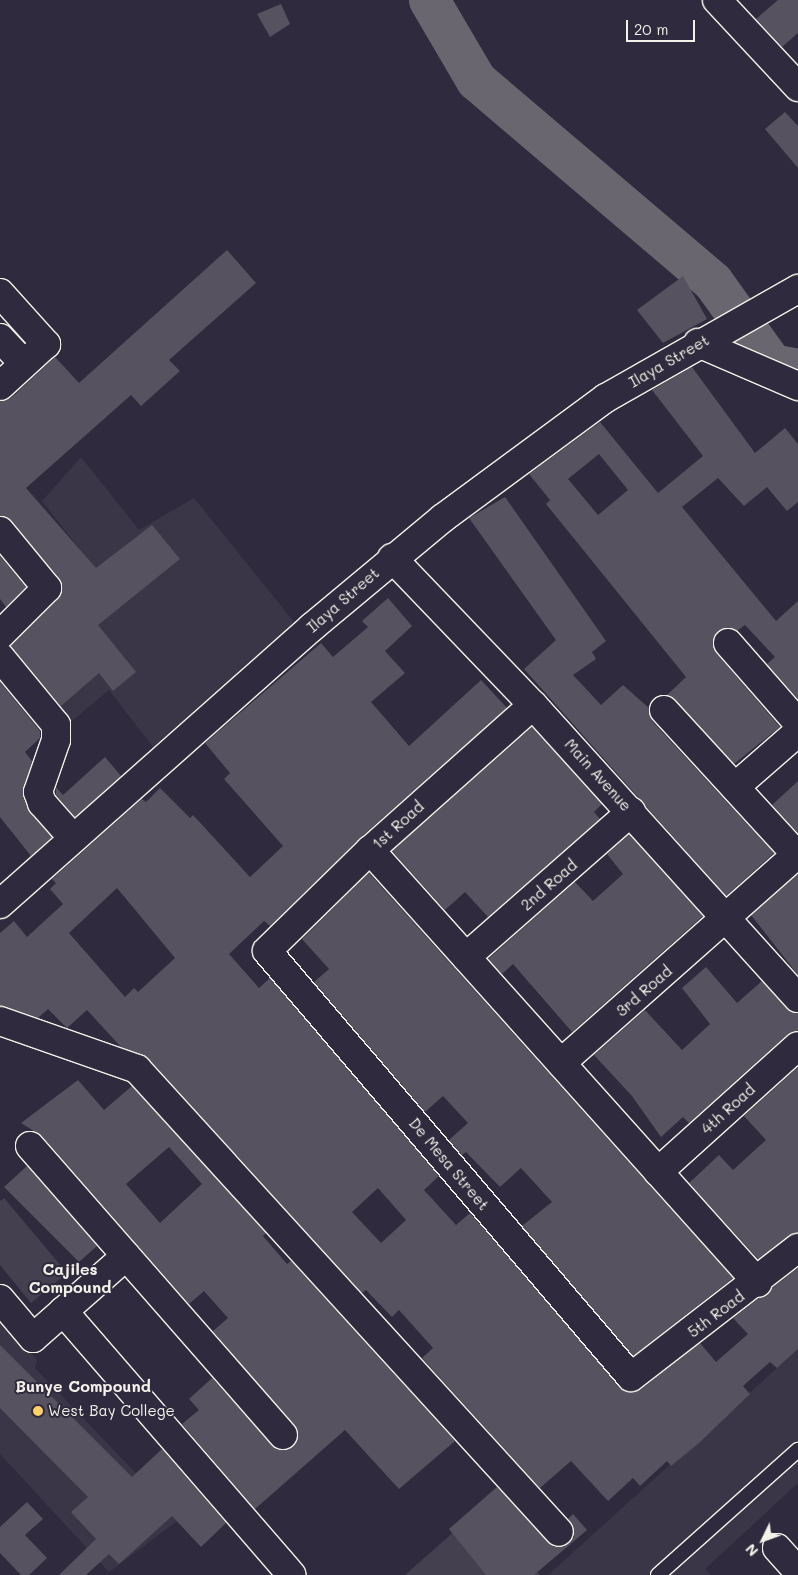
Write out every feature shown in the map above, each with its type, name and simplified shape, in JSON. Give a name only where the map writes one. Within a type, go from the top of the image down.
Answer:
[{"type":"street","points":[[718,0],[798,87]]},
{"type":"street","name":"Ilaya Street","points":[[0,902],[392,558],[583,414],[706,339],[794,292]]},
{"type":"street","points":[[0,293],[46,344],[0,386]]},
{"type":"street","points":[[0,338],[23,363]]},
{"type":"street","points":[[706,339],[798,386]]},
{"type":"street","points":[[0,531],[48,588],[0,635]]},
{"type":"street","name":"Main Avenue","points":[[392,558],[533,704],[798,998]]},
{"type":"street","points":[[728,643],[798,724]]},
{"type":"street","points":[[0,657],[56,725],[56,740],[38,792],[42,803],[73,838]]},
{"type":"street","name":"1st Road","points":[[267,951],[370,850],[533,704]]},
{"type":"street","points":[[664,710],[797,855]]},
{"type":"street","points":[[735,787],[798,732]]},
{"type":"street","name":"2nd Road","points":[[466,957],[632,812]]},
{"type":"street","points":[[370,850],[758,1282]]},
{"type":"street","name":"3rd Road","points":[[561,1063],[728,920],[797,855]]},
{"type":"street","name":"De Mesa Street","points":[[267,951],[631,1378]]},
{"type":"street","points":[[0,1021],[137,1069],[559,1532]]},
{"type":"street","name":"4th Road","points":[[658,1172],[798,1046]]},
{"type":"street","points":[[30,1146],[283,1435]]},
{"type":"street","name":"5th Road","points":[[631,1378],[758,1282],[798,1248]]},
{"type":"street","points":[[0,1299],[33,1338],[126,1256]]},
{"type":"street","points":[[63,1312],[292,1575]]},
{"type":"street","points":[[777,1548],[798,1571]]},
{"type":"lane","points":[[658,1575],[798,1450]]},
{"type":"shaded area","points":[[81,457],[139,530],[194,498],[294,622],[153,747],[109,690],[67,725],[0,642],[93,566],[42,501]]},
{"type":"shaded area","points":[[4,1198],[67,1273],[31,1303],[0,1265],[0,1201]]},
{"type":"shaded area","name":"West Bay College","points":[[0,1316],[37,1360],[35,1368],[180,1519],[109,1572],[0,1454]]},
{"type":"shaded area","points":[[798,1349],[798,1483],[705,1569],[711,1575],[548,1575]]},
{"type":"shaded area","points":[[481,1508],[540,1575],[405,1575]]},
{"type":"building","points":[[778,0],[798,0],[798,33],[782,47],[756,19]]},
{"type":"building","points":[[281,4],[290,24],[270,37],[257,14]]},
{"type":"building","points":[[785,112],[798,126],[798,168],[765,129]]},
{"type":"building","points":[[227,250],[256,283],[169,360],[180,371],[141,406],[131,395],[26,488],[96,568],[152,525],[180,559],[98,625],[136,672],[113,691],[99,673],[61,706],[11,646],[58,599],[62,585],[12,521],[0,516],[0,401],[11,398],[55,357],[79,383]]},
{"type":"building","points":[[683,276],[707,319],[663,343],[637,310]]},
{"type":"building","points":[[692,367],[755,453],[785,428],[798,444],[798,502],[787,511],[767,487],[744,506],[718,478],[682,507],[776,621],[798,601],[798,699],[767,664],[775,657],[745,625],[737,631],[724,628],[713,638],[716,653],[780,727],[734,764],[667,695],[686,677],[546,504],[550,500],[529,474],[600,422],[658,493],[703,456],[652,390]],"holes":[[[599,454],[628,490],[598,515],[568,479]]]},
{"type":"building","points":[[505,497],[606,641],[592,652],[596,659],[573,675],[601,705],[623,685],[649,708],[652,721],[774,853],[726,896],[524,669],[556,640],[469,518]]},
{"type":"building","points":[[0,556],[26,587],[6,607],[0,599]]},
{"type":"building","points":[[388,598],[412,626],[385,651],[405,673],[371,702],[409,746],[481,680],[507,708],[360,838],[270,926],[264,921],[229,954],[259,988],[270,978],[439,1176],[424,1190],[456,1225],[470,1213],[625,1391],[641,1389],[700,1343],[716,1362],[748,1334],[733,1318],[798,1268],[798,1349],[777,1368],[770,1362],[743,1386],[750,1394],[699,1443],[671,1466],[667,1461],[640,1486],[633,1478],[608,1501],[571,1461],[540,1488],[422,1358],[433,1348],[399,1310],[392,1317],[366,1290],[362,1293],[148,1058],[121,1047],[87,1010],[67,1028],[48,1009],[38,1018],[0,1006],[0,933],[14,921],[27,937],[63,904],[50,889],[56,883],[52,879],[142,799],[146,802],[160,788],[190,818],[193,815],[250,877],[283,846],[224,779],[230,773],[205,743],[321,643],[333,657],[368,627],[362,621]],"holes":[[[117,888],[175,958],[138,992],[134,988],[125,997],[69,933]],[[378,1188],[406,1220],[381,1243],[352,1212]]]},
{"type":"building","points":[[0,682],[40,731],[40,738],[25,752],[32,761],[23,797],[30,813],[52,837],[31,856],[0,817]]},
{"type":"building","points":[[532,727],[602,804],[594,812],[600,819],[488,917],[465,892],[445,910],[392,851]]},
{"type":"building","points":[[105,757],[121,776],[75,817],[56,795],[56,787],[63,795]]},
{"type":"building","points":[[798,781],[798,833],[772,805]]},
{"type":"building","points":[[629,834],[703,916],[572,1032],[513,964],[502,974],[488,959],[575,882],[593,901],[623,874],[607,854]]},
{"type":"building","points":[[369,873],[733,1278],[633,1356],[522,1226],[552,1202],[521,1168],[500,1187],[466,1152],[462,1155],[449,1140],[468,1123],[443,1096],[425,1112],[314,982],[329,969],[302,939]]},
{"type":"building","points":[[798,874],[798,975],[751,915]]},
{"type":"building","points":[[706,967],[737,1003],[762,981],[786,1008],[798,1013],[798,1031],[788,1034],[689,1123],[683,1117],[661,1137],[632,1096],[594,1055],[645,1010],[682,1050],[710,1024],[682,988]]},
{"type":"building","points":[[798,1067],[798,1233],[758,1259],[689,1183],[719,1155],[733,1170],[766,1140],[744,1116]]},
{"type":"building","points":[[78,1080],[104,1110],[132,1086],[266,1233],[263,1236],[287,1264],[291,1261],[455,1441],[399,1489],[345,1430],[255,1509],[182,1424],[199,1410],[189,1399],[212,1378],[278,1450],[293,1447],[298,1432],[213,1331],[228,1318],[204,1291],[189,1304],[42,1136],[21,1123]],"holes":[[[169,1147],[202,1184],[160,1223],[126,1184]]]},
{"type":"building","points":[[27,1166],[97,1246],[79,1262],[4,1187]]},
{"type":"building","name":"West Bay College","points":[[0,1345],[132,1477],[162,1449],[226,1523],[201,1547],[172,1516],[119,1564],[109,1554],[86,1575],[59,1575],[96,1539],[71,1512],[88,1497],[0,1408]]},
{"type":"building","points":[[497,1487],[554,1547],[563,1547],[574,1537],[568,1519],[573,1514],[587,1530],[534,1575],[486,1575],[449,1529]]},
{"type":"building","points":[[27,1502],[43,1519],[25,1535],[47,1558],[29,1575],[21,1575],[0,1553],[0,1527]]},
{"type":"waterway","points":[[429,0],[476,80],[713,282],[772,364],[798,369]]},
{"type":"place","name":"West Bay College","points":[[38,1411]]},
{"type":"district","name":"Cajiles Compound","points":[[70,1278]]},
{"type":"district","name":"Bunye Compound","points":[[83,1386]]}]
